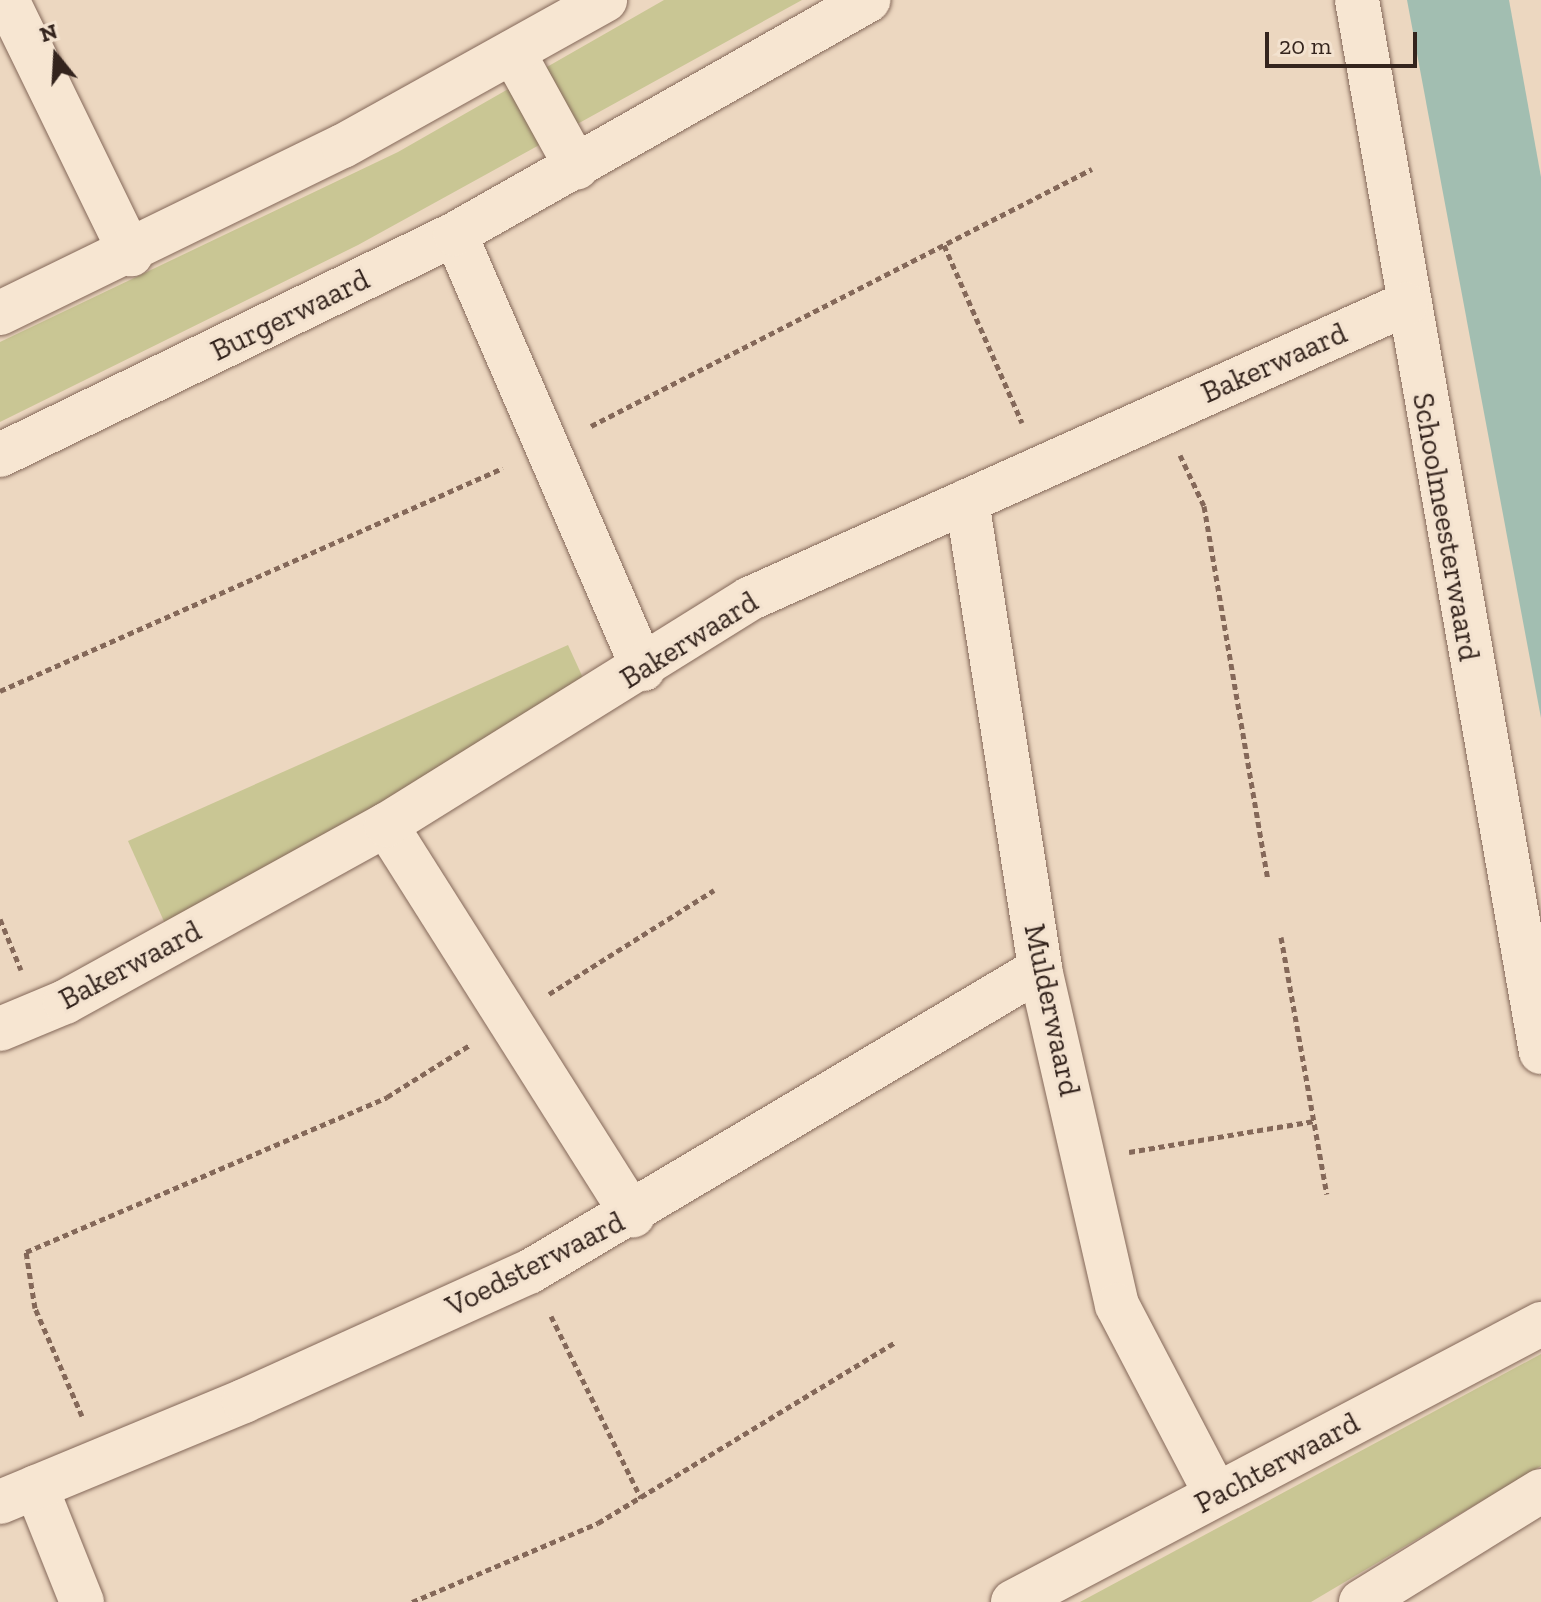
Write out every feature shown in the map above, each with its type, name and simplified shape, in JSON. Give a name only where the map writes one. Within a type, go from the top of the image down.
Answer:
[{"type":"street","points":[[7,0],[131,254]]},
{"type":"street","points":[[0,313],[131,254],[343,146],[605,0]]},
{"type":"street","name":"Burgerwaard","points":[[0,455],[455,234],[577,168],[868,0]]},
{"type":"street","name":"Schoolmeesterwaard","points":[[1357,0],[1406,304],[1541,1052]]},
{"type":"street","points":[[513,52],[577,168]]},
{"type":"street","points":[[455,234],[643,669]]},
{"type":"street","name":"Bakerwaard","points":[[0,1029],[65,1002],[386,825],[643,669],[749,599],[1406,304]]},
{"type":"street","name":"Mulderwaard","points":[[967,501],[1040,969],[1117,1305],[1216,1494]]},
{"type":"street","points":[[386,825],[633,1215]]},
{"type":"street","name":"Voedsterwaard","points":[[18,1494],[101,1461],[529,1272],[633,1215],[1040,969]]},
{"type":"street","name":"Pachterwaard","points":[[1013,1602],[1541,1324]]},
{"type":"street","points":[[1361,1602],[1541,1491]]},
{"type":"street","points":[[18,1494],[82,1602]]},
{"type":"path","points":[[944,245],[1042,468]]},
{"type":"path","points":[[1161,415],[1204,506],[1268,880]]},
{"type":"path","points":[[101,1461],[35,1308],[26,1252],[387,1097],[714,890]]},
{"type":"path","points":[[1281,937],[1327,1194]]},
{"type":"path","points":[[1084,1160],[1314,1121]]},
{"type":"path","points":[[529,1272],[641,1498]]},
{"type":"path","points":[[412,1602],[598,1523],[896,1342]]},
{"type":"shaded area","points":[[664,0],[802,0],[358,245],[0,422],[0,342],[398,152]]},
{"type":"shaded area","points":[[1407,0],[1509,0],[1541,177],[1541,718]]},
{"type":"shaded area","points":[[568,645],[584,680],[171,937],[128,841]]},
{"type":"shaded area","points":[[1541,1354],[1541,1466],[1311,1602],[1080,1602]]}]
